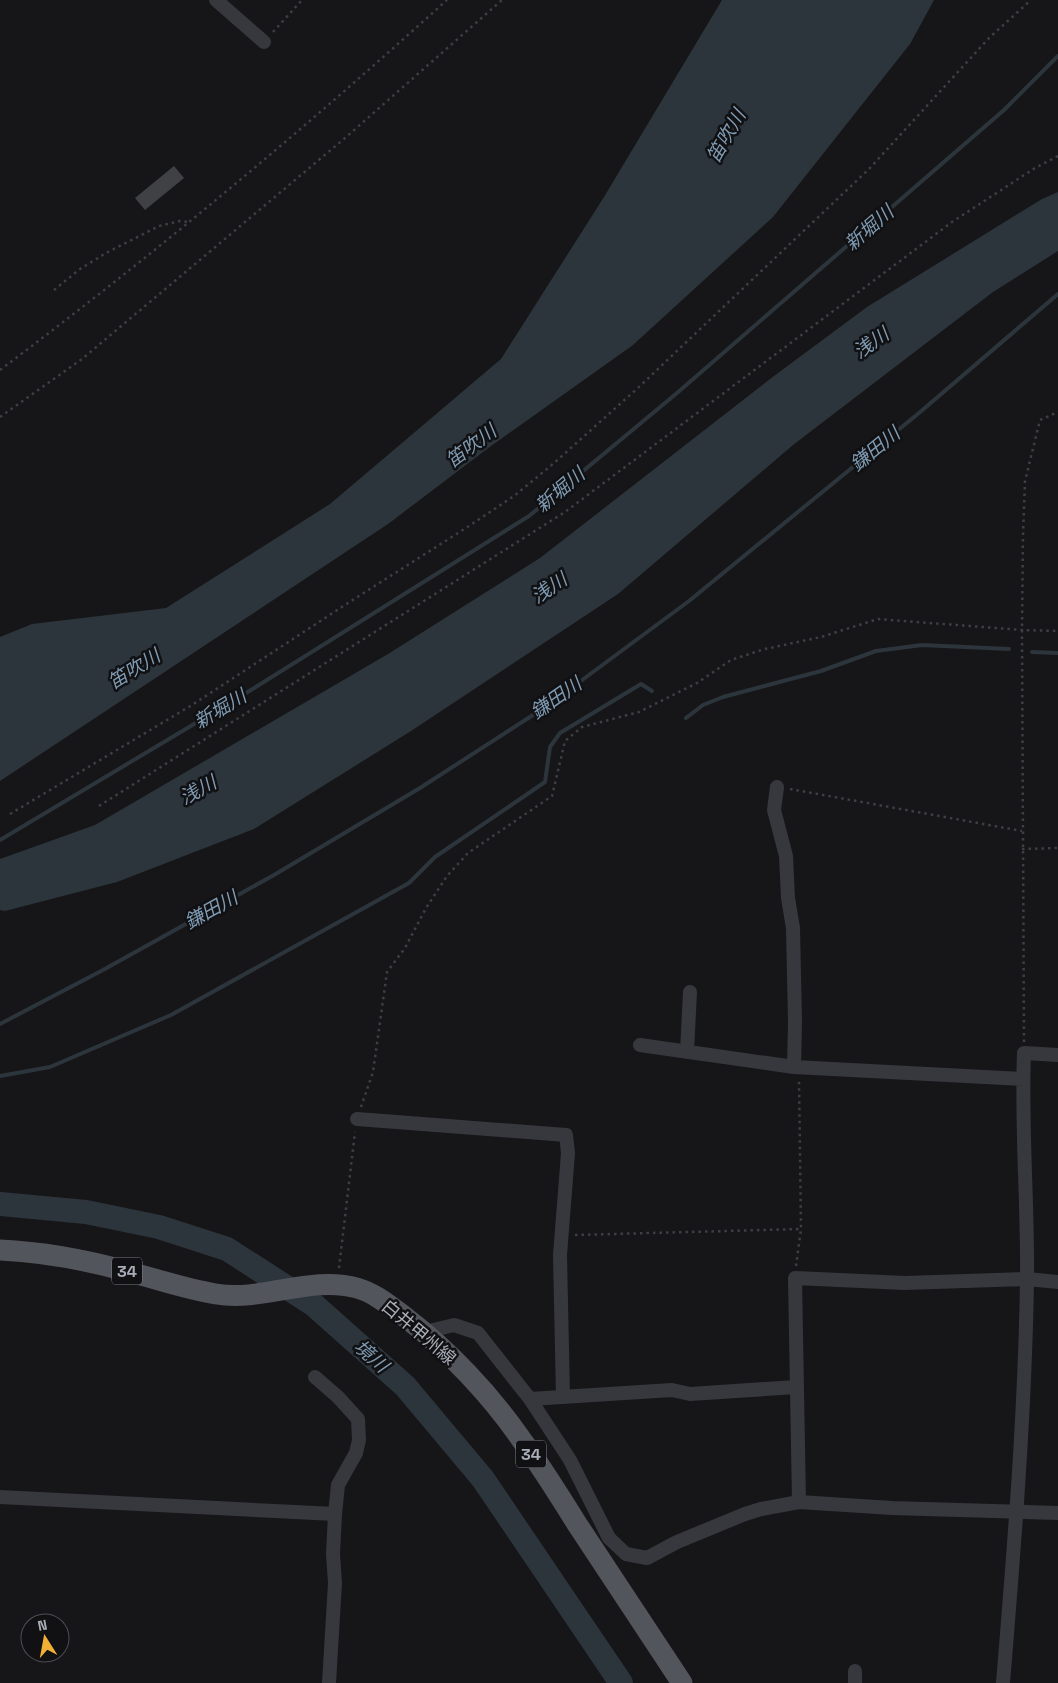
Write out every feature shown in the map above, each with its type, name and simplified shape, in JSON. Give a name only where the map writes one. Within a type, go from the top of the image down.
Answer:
[{"type":"main road","name":"白井甲州線","points":[[0,1250],[26,1251],[76,1260],[126,1271],[196,1291],[227,1296],[253,1296],[333,1284],[357,1288],[381,1298],[425,1332],[483,1392],[520,1437],[682,1683]]},
{"type":"street","points":[[216,0],[264,42]]},
{"type":"street","points":[[777,787],[774,810],[786,856],[788,898],[793,928],[794,1067]]},
{"type":"street","points":[[687,1052],[690,992]]},
{"type":"street","points":[[640,1045],[794,1067],[1023,1079]]},
{"type":"street","points":[[1003,1683],[1017,1511],[1027,1279],[1024,1053],[1058,1055]]},
{"type":"street","points":[[357,1119],[566,1135],[568,1154],[560,1255],[563,1396]]},
{"type":"street","points":[[799,1502],[795,1278],[905,1284],[1027,1279],[1058,1282]]},
{"type":"street","points":[[425,1332],[454,1325],[478,1333],[530,1399],[570,1460],[609,1538],[626,1554],[647,1558],[677,1542],[736,1517],[761,1509],[799,1502],[892,1508],[1058,1513]]},
{"type":"street","points":[[315,1377],[338,1397],[358,1420],[359,1440],[356,1453],[338,1485],[333,1554],[335,1582],[329,1683]]},
{"type":"street","points":[[530,1399],[672,1390],[690,1394],[796,1387]]},
{"type":"street","points":[[0,1497],[335,1514]]},
{"type":"path","points":[[264,42],[302,0]]},
{"type":"path","points":[[0,370],[72,316],[190,222],[447,0]]},
{"type":"path","points":[[0,416],[89,353],[345,138],[502,0]]},
{"type":"path","points":[[10,814],[192,705],[514,496],[553,464],[640,386],[869,169],[989,38],[1030,0]]},
{"type":"path","points":[[99,806],[565,512],[952,222],[1035,168],[1058,156]]},
{"type":"path","points":[[54,290],[91,262],[151,230],[170,222],[190,222]]},
{"type":"path","points":[[1024,1053],[1022,630],[1024,481],[1040,420],[1058,412]]},
{"type":"path","points":[[333,1284],[338,1273],[357,1119],[372,1072],[387,972],[405,948],[426,908],[447,876],[468,853],[552,796],[565,742],[582,726],[638,712],[697,683],[731,660],[765,649],[821,637],[878,619],[1058,631]]},
{"type":"path","points":[[777,787],[1022,832]]},
{"type":"path","points":[[1022,849],[1058,848]]},
{"type":"path","points":[[794,1067],[799,1078],[801,1228],[795,1278]]},
{"type":"path","points":[[561,1235],[801,1228]]},
{"type":"water","name":"笛吹川","points":[[722,0],[934,0],[910,44],[773,217],[633,345],[491,446],[388,524],[0,781],[0,637],[32,624],[166,608],[330,504],[501,359],[604,197]]},
{"type":"water","name":"浅川","points":[[1058,192],[1058,251],[993,292],[793,445],[618,594],[411,731],[254,829],[117,882],[5,911],[0,910],[0,859],[95,825],[388,654],[540,558],[774,376],[867,307],[1042,199]]},
{"type":"building","points":[[174,166],[184,178],[145,210],[135,198]]},
{"type":"waterway","name":"新堀川","points":[[0,840],[251,690],[529,516],[677,393],[1004,110],[1058,56]]},
{"type":"waterway","name":"鎌田川","points":[[0,1024],[103,970],[274,875],[420,788],[547,706],[689,601],[919,413],[1058,294]]},
{"type":"waterway","points":[[686,718],[703,705],[723,697],[821,671],[876,651],[922,645],[1009,649]]},
{"type":"waterway","points":[[1032,652],[1058,653]]},
{"type":"waterway","points":[[0,1076],[50,1067],[171,1015],[409,883],[435,857],[545,782],[550,747],[560,733],[641,684],[652,691]]},
{"type":"waterway","name":"境川","points":[[0,1204],[86,1212],[159,1227],[227,1249],[314,1305],[405,1386],[483,1479],[621,1683]]}]
